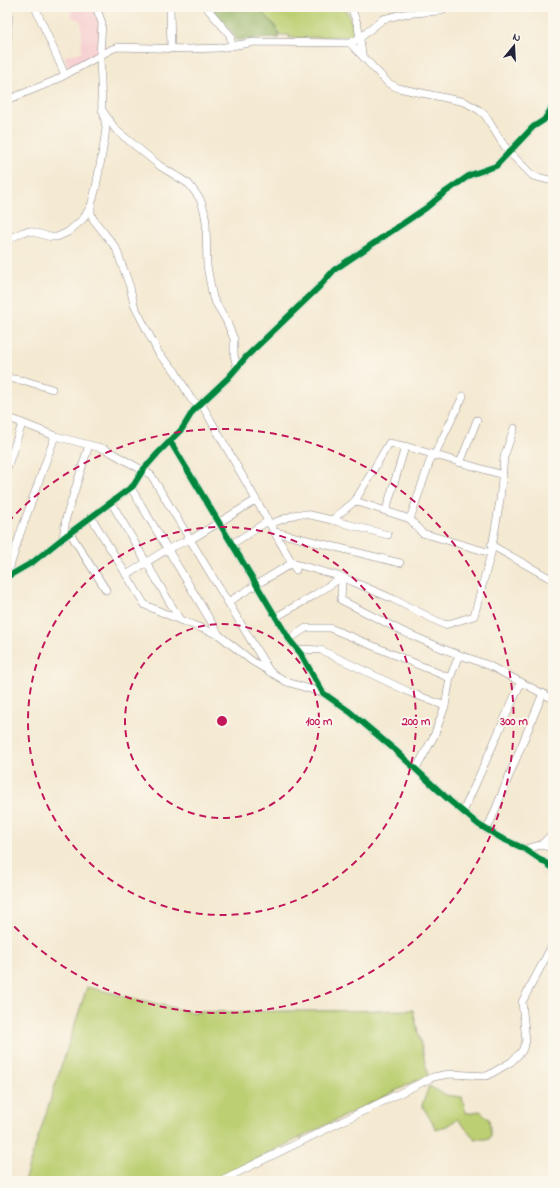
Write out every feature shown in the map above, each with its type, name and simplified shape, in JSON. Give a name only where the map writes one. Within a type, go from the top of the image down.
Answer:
[{"type":"street","points":[[35,7],[65,75]]},
{"type":"street","points":[[96,7],[102,22],[100,55],[102,110],[106,128],[91,206],[93,220],[116,248],[130,287],[134,305],[159,354],[175,371],[191,399],[200,404],[294,567]]},
{"type":"street","points":[[170,7],[171,49]]},
{"type":"street","points":[[206,7],[230,35],[232,46]]},
{"type":"street","points":[[351,7],[358,26],[362,54]]},
{"type":"street","points":[[7,100],[35,90],[118,47],[171,49],[219,48],[255,42],[350,43],[360,38],[383,19],[403,14],[438,11],[449,7]]},
{"type":"street","points":[[7,51],[10,9]]},
{"type":"street","points":[[350,43],[388,83],[398,88],[465,102],[479,110],[485,115],[509,152],[532,176],[553,181]]},
{"type":"street","points":[[9,574],[33,562],[131,488],[143,470],[182,429],[193,411],[228,378],[246,357],[319,287],[334,270],[426,208],[470,175],[496,166],[533,127],[544,120],[553,106]]},
{"type":"street","points":[[102,110],[116,130],[160,166],[189,184],[200,199],[206,222],[206,266],[213,298],[226,320],[234,339],[234,355],[237,367]]},
{"type":"street","points":[[7,240],[22,232],[51,237],[68,232],[83,219],[91,206]]},
{"type":"street","points":[[7,378],[26,381],[52,390]]},
{"type":"street","points":[[410,519],[433,455],[463,396]]},
{"type":"street","points":[[7,417],[55,436],[105,449],[151,475],[270,672]]},
{"type":"street","points":[[460,463],[477,420]]},
{"type":"street","points":[[7,468],[22,424]]},
{"type":"street","points":[[228,602],[257,585],[294,567],[342,577],[393,599],[445,625],[474,616],[491,553],[491,545],[500,500],[504,457],[514,428]]},
{"type":"street","points":[[9,574],[20,534],[55,436]]},
{"type":"street","points":[[170,441],[289,639],[297,649],[322,693]]},
{"type":"street","points":[[332,520],[355,501],[389,443],[405,446],[503,475]]},
{"type":"street","points":[[63,538],[66,518],[89,445]]},
{"type":"street","points":[[386,510],[405,446]]},
{"type":"street","points":[[131,488],[219,635]]},
{"type":"street","points":[[126,575],[168,550],[190,540],[256,500]]},
{"type":"street","points":[[355,501],[410,519],[422,533],[491,553]]},
{"type":"street","points":[[111,502],[180,620]]},
{"type":"street","points":[[232,544],[269,522],[297,514],[306,514],[388,535]]},
{"type":"street","points":[[91,517],[145,605],[219,635],[252,661],[287,682],[322,693],[350,712],[463,812],[487,830],[525,849],[553,868]]},
{"type":"street","points":[[275,532],[400,563]]},
{"type":"street","points":[[70,533],[106,590]]},
{"type":"street","points":[[491,545],[553,580]]},
{"type":"street","points":[[276,617],[313,596],[342,577]]},
{"type":"street","points":[[342,577],[341,600],[404,632],[459,655],[488,664],[553,699]]},
{"type":"street","points":[[289,639],[306,628],[330,628],[450,678]]},
{"type":"street","points":[[297,649],[321,650],[409,692],[445,706]]},
{"type":"street","points":[[416,769],[434,736],[445,706],[450,678],[459,655]]},
{"type":"street","points":[[463,812],[521,682]]},
{"type":"street","points":[[487,830],[543,694]]},
{"type":"street","points":[[541,845],[553,833]]},
{"type":"street","points":[[525,849],[541,845],[553,848]]},
{"type":"street","points":[[220,1181],[433,1077],[449,1074],[487,1076],[511,1062],[522,1051],[526,1041],[522,1002],[553,944]]},
{"type":"shaded area","points":[[72,7],[96,7],[102,23],[100,55],[70,72],[64,56],[82,52],[81,21],[71,16]]},
{"type":"green space","points":[[210,7],[263,7],[263,13],[276,27],[279,38],[235,40],[234,35]]},
{"type":"green space","points":[[263,7],[345,7],[357,36],[289,38],[289,35],[279,35],[273,23],[263,13]]},
{"type":"green space","points":[[87,987],[191,1012],[413,1010],[428,1075],[212,1181],[24,1181]]},
{"type":"green space","points":[[429,1086],[446,1095],[462,1097],[466,1113],[480,1111],[489,1119],[491,1135],[489,1139],[475,1139],[457,1119],[447,1126],[436,1129],[422,1105]]},
{"type":"cycle path","points":[[7,577],[33,562],[133,486],[143,470],[182,429],[193,411],[228,378],[246,357],[319,287],[334,270],[426,208],[444,193],[470,175],[496,166],[533,127],[544,120],[553,106]]},
{"type":"cycle path","points":[[170,441],[289,639],[301,654],[323,693],[350,712],[395,750],[450,801],[479,825],[501,838],[525,849],[553,868]]}]
